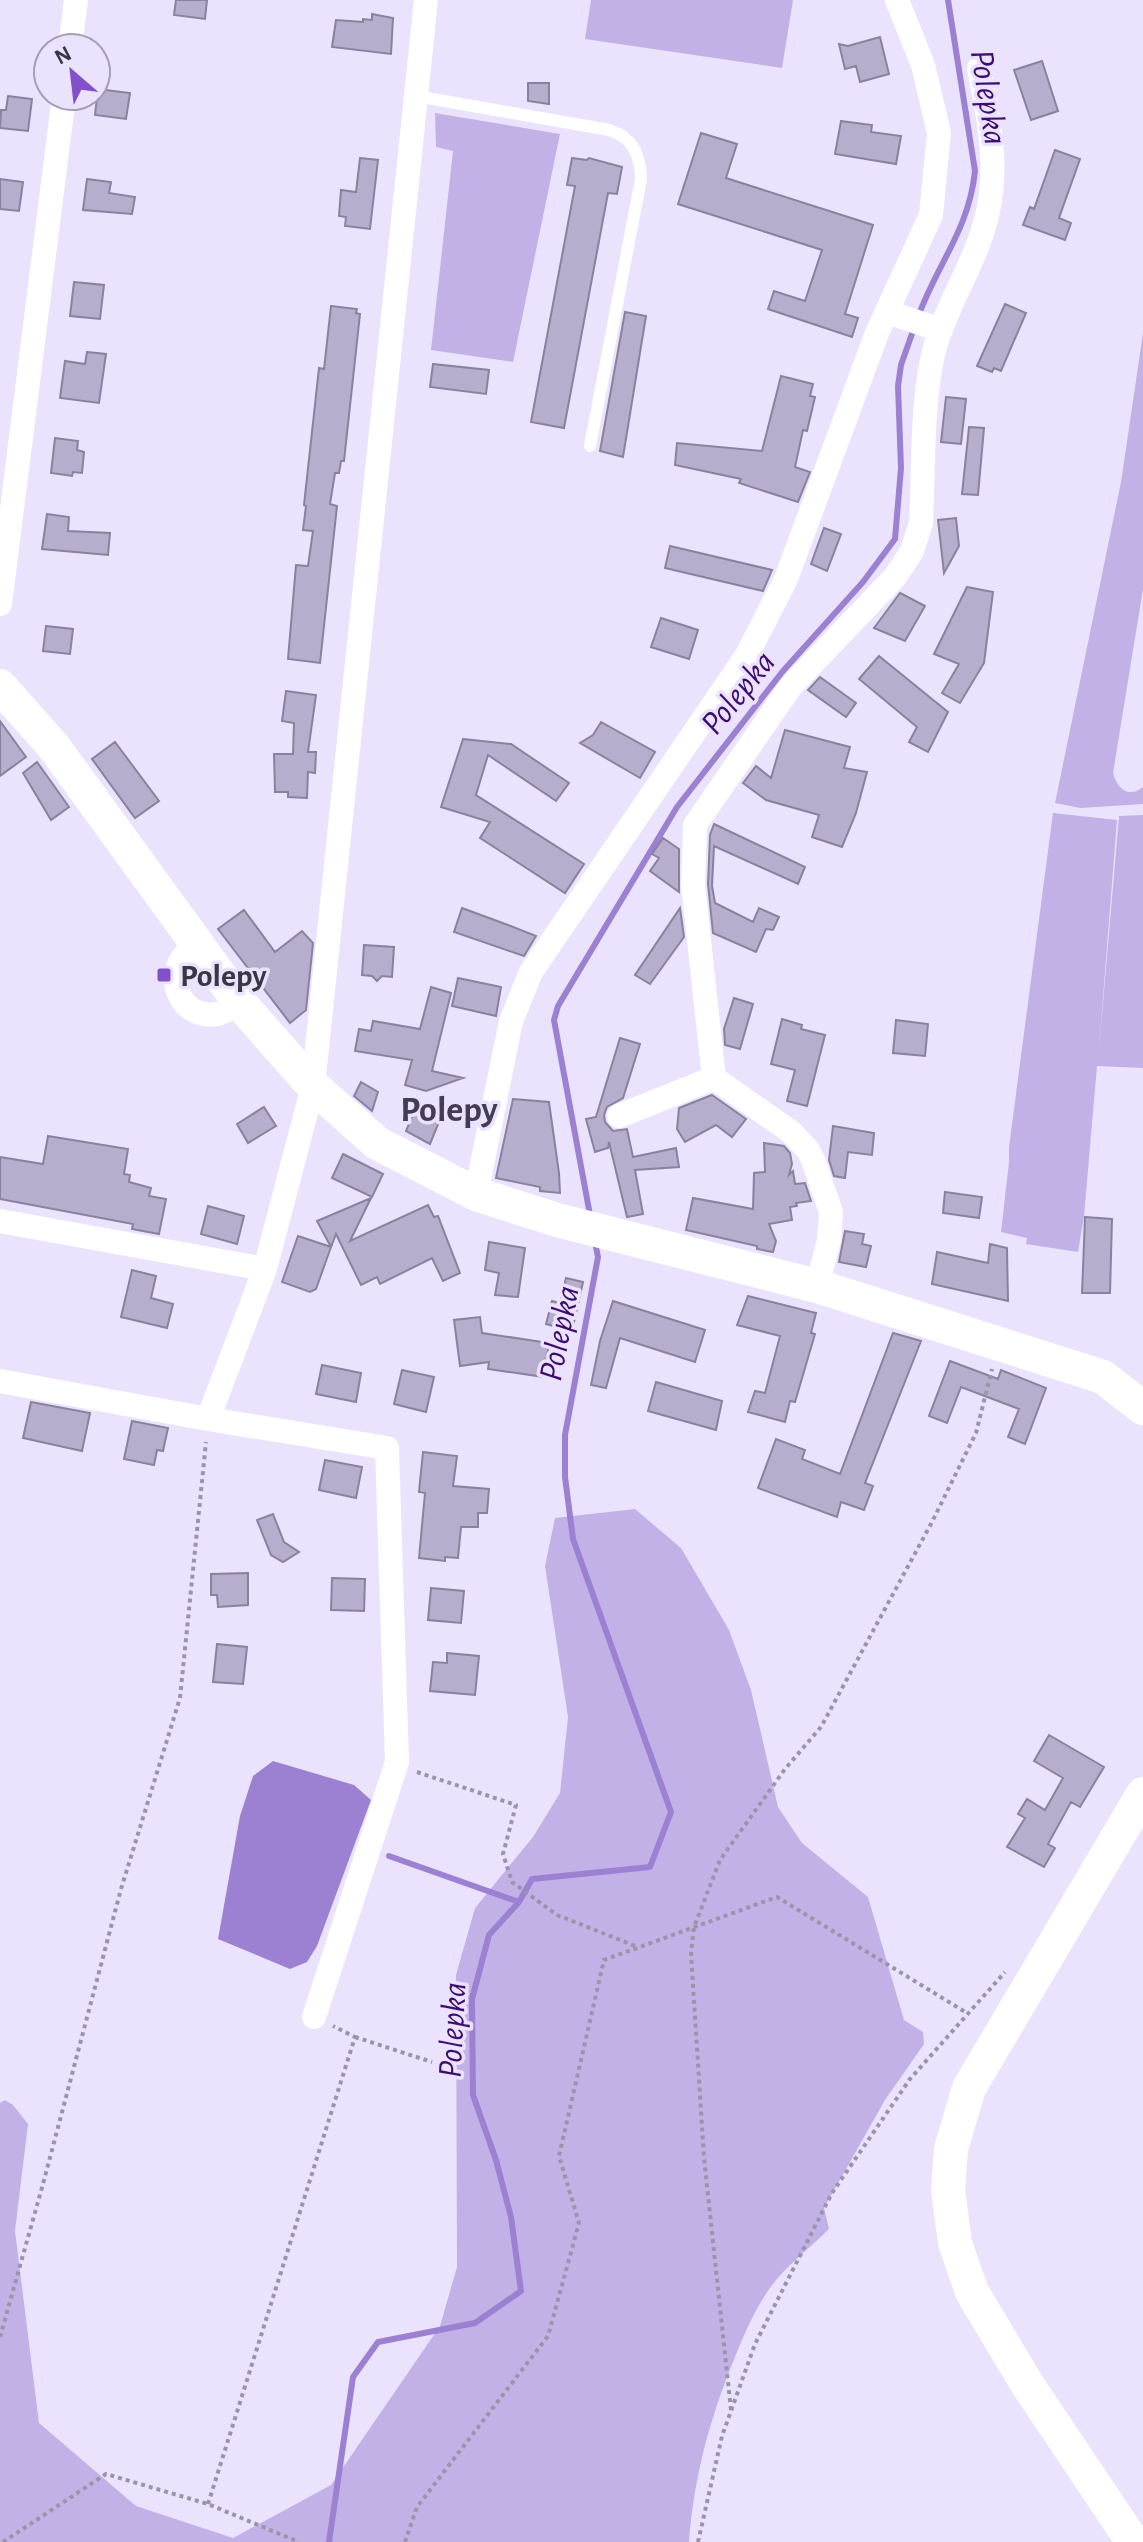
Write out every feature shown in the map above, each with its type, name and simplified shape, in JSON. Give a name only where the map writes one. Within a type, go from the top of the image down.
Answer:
[{"type":"street","points":[[72,32],[76,0]]},
{"type":"street","points":[[208,1419],[265,1269],[313,1086],[426,0]]},
{"type":"street","points":[[476,1194],[511,1021],[531,972],[747,655],[786,579],[895,314],[931,215],[939,133],[923,65],[897,0]]},
{"type":"street","points":[[817,1286],[829,1240],[831,1212],[813,1160],[791,1132],[714,1078],[693,885],[695,825],[791,686],[876,600],[912,551],[921,523],[934,328],[979,241],[993,190],[993,147],[979,68]]},
{"type":"street","points":[[0,604],[62,112]]},
{"type":"street","points":[[895,314],[934,328]]},
{"type":"street","points":[[0,686],[54,747],[240,1003],[313,1086],[377,1143],[476,1194],[557,1220],[817,1286],[1103,1377],[1143,1408]]},
{"type":"street","points":[[194,943],[179,963],[175,983],[182,1001],[197,1014],[219,1014],[240,1003]]},
{"type":"street","points":[[619,1116],[714,1078]]},
{"type":"street","points":[[0,1221],[265,1269]]},
{"type":"street","points":[[0,1381],[387,1448],[396,1765],[314,2017]]},
{"type":"street","points":[[1133,2542],[1027,2384],[972,2292],[955,2243],[948,2190],[951,2149],[969,2088],[1143,1794]]},
{"type":"lane","points":[[416,96],[609,130],[620,133],[635,149],[640,161],[641,179],[590,446]]},
{"type":"path","points":[[731,2410],[704,2158],[691,1954],[694,1927],[720,1860],[785,1769],[821,1727],[932,1522],[976,1433],[999,1344]]},
{"type":"path","points":[[0,2337],[121,1889],[180,1698],[208,1419]]},
{"type":"path","points":[[396,1765],[516,1805],[503,1854],[512,1882],[557,1915],[639,1948]]},
{"type":"path","points":[[405,2542],[417,2507],[548,2336],[579,2223],[559,2156],[604,1960],[777,1897],[967,2013]]},
{"type":"path","points":[[698,2542],[722,2436],[755,2344],[832,2193],[910,2079],[999,1975],[1011,1968]]},
{"type":"path","points":[[314,2017],[355,2037],[432,2062]]},
{"type":"path","points":[[208,2504],[355,2037]]},
{"type":"path","points":[[3,2542],[106,2474],[208,2504],[299,2542]]},
{"type":"shaded area","points":[[591,0],[793,0],[782,68],[585,39]]},
{"type":"shaded area","points":[[435,113],[560,134],[513,362],[431,350],[453,151],[436,147]]},
{"type":"shaded area","points":[[1143,333],[1143,589],[1113,773],[1117,783],[1128,792],[1143,787],[1143,804],[1080,808],[1055,803],[1121,482]]},
{"type":"shaded area","points":[[1053,813],[1117,820],[1098,1061],[1119,816],[1143,815],[1143,1068],[1097,1066],[1078,1252],[1026,1244],[1027,1238],[1001,1232],[1009,1147]]},
{"type":"shaded area","points":[[635,1509],[681,1548],[729,1630],[751,1690],[778,1807],[802,1843],[868,1897],[904,2020],[923,2032],[924,2044],[885,2100],[824,2208],[829,2229],[774,2283],[750,2323],[711,2425],[699,2471],[689,2542],[0,2542],[0,2103],[5,2100],[28,2124],[15,2231],[39,2423],[136,2506],[233,2538],[331,2485],[440,2326],[457,2267],[456,1975],[475,1908],[533,1837],[560,1793],[568,1717],[545,1566],[555,1518]]},
{"type":"shaded area","points":[[273,1761],[354,1785],[371,1800],[317,1946],[307,1962],[290,1969],[218,1939],[240,1816],[253,1776]]},
{"type":"building","points":[[176,0],[207,0],[205,19],[174,15]]},
{"type":"building","points":[[372,14],[393,18],[391,54],[332,47],[336,20],[363,22],[363,19],[372,20]]},
{"type":"building","points":[[880,37],[889,74],[860,82],[856,66],[845,69],[839,44],[848,46]]},
{"type":"building","points":[[1042,61],[1058,111],[1031,120],[1014,70]]},
{"type":"building","points":[[528,83],[549,83],[549,104],[528,101]]},
{"type":"building","points":[[112,91],[130,93],[126,119],[95,115],[95,112],[112,112]]},
{"type":"building","points":[[8,96],[32,99],[28,131],[0,128],[1,110],[6,110]]},
{"type":"building","points":[[841,121],[872,125],[871,132],[901,136],[896,164],[835,154]]},
{"type":"building","points":[[701,133],[737,144],[726,178],[873,225],[845,314],[858,318],[852,337],[768,309],[774,291],[805,301],[822,250],[678,204]]},
{"type":"building","points":[[1055,150],[1080,159],[1059,218],[1071,223],[1065,240],[1023,225],[1030,207],[1034,209]]},
{"type":"building","points":[[360,158],[378,160],[370,229],[345,226],[346,217],[339,216],[341,190],[356,192]]},
{"type":"building","points":[[572,158],[589,158],[622,167],[617,194],[608,193],[564,428],[531,422],[575,186],[567,185]]},
{"type":"building","points":[[0,179],[23,182],[19,211],[0,209]]},
{"type":"building","points":[[87,179],[111,182],[109,193],[135,197],[132,214],[83,210]]},
{"type":"building","points":[[74,282],[104,285],[100,319],[70,316]]},
{"type":"building","points":[[1005,304],[1026,313],[1001,371],[994,368],[992,372],[977,366]]},
{"type":"building","points":[[331,306],[357,309],[356,313],[360,314],[344,461],[341,461],[339,473],[335,473],[330,504],[337,506],[320,663],[288,659],[296,565],[308,566],[313,531],[303,530],[304,505],[319,368],[324,369]]},
{"type":"building","points":[[625,312],[646,316],[623,457],[600,451]]},
{"type":"building","points":[[87,352],[106,354],[99,403],[60,398],[65,361],[85,364]]},
{"type":"building","points":[[433,364],[489,370],[486,394],[430,387]]},
{"type":"building","points":[[781,376],[813,384],[810,396],[815,397],[807,431],[803,430],[795,467],[810,472],[798,502],[739,483],[741,479],[675,465],[677,443],[762,451]]},
{"type":"building","points":[[946,397],[966,399],[961,444],[941,442]]},
{"type":"building","points":[[969,427],[984,428],[978,495],[962,494]]},
{"type":"building","points":[[55,438],[78,441],[77,450],[84,452],[82,473],[73,472],[72,476],[51,473]]},
{"type":"building","points":[[47,514],[69,517],[68,531],[110,533],[108,555],[42,549]]},
{"type":"building","points":[[956,518],[959,546],[944,573],[938,520]]},
{"type":"building","points":[[824,528],[841,534],[827,571],[811,564]]},
{"type":"building","points":[[670,546],[772,570],[763,591],[665,568]]},
{"type":"building","points":[[967,587],[993,592],[984,663],[960,703],[942,693],[959,664],[934,654]]},
{"type":"building","points":[[900,593],[925,606],[905,641],[874,628]]},
{"type":"building","points":[[661,618],[698,630],[689,659],[651,647]]},
{"type":"building","points":[[46,626],[73,629],[70,654],[43,651]]},
{"type":"building","points":[[879,656],[948,712],[928,752],[909,742],[917,727],[859,679]]},
{"type":"building","points":[[820,677],[856,703],[846,717],[808,690]]},
{"type":"building","points":[[286,691],[316,695],[308,752],[316,752],[315,773],[308,772],[307,798],[288,797],[288,792],[275,792],[274,754],[293,754],[294,723],[282,721]]},
{"type":"building","points":[[0,721],[26,757],[0,776]]},
{"type":"building","points":[[601,722],[655,752],[640,778],[580,743],[593,735]]},
{"type":"building","points":[[785,730],[850,747],[844,768],[867,772],[856,813],[842,847],[812,837],[819,815],[766,800],[743,783],[756,766],[771,778]]},
{"type":"building","points":[[463,739],[511,744],[569,783],[556,801],[488,755],[476,795],[584,864],[565,893],[480,838],[490,822],[441,807]]},
{"type":"building","points":[[115,742],[159,801],[135,818],[92,759]]},
{"type":"building","points":[[37,762],[69,807],[51,820],[23,773]]},
{"type":"building","points":[[714,824],[805,867],[798,884],[714,846],[712,886],[715,903],[753,922],[759,908],[779,917],[773,930],[766,929],[756,952],[713,933],[708,884],[710,835]]},
{"type":"building","points":[[663,838],[679,849],[679,892],[650,871],[659,858],[652,854]]},
{"type":"building","points":[[462,908],[536,936],[524,956],[454,932]]},
{"type":"building","points":[[680,908],[684,937],[650,984],[635,975]]},
{"type":"building","points":[[244,910],[275,952],[302,931],[313,943],[306,1010],[290,1023],[218,929]]},
{"type":"building","points":[[364,945],[394,947],[392,977],[382,976],[377,981],[372,976],[362,975]]},
{"type":"building","points":[[458,978],[501,987],[496,1016],[452,1006]]},
{"type":"building","points":[[431,987],[451,993],[432,1071],[463,1078],[426,1091],[405,1085],[412,1060],[355,1051],[359,1029],[371,1031],[373,1021],[420,1029]]},
{"type":"building","points":[[734,998],[753,1004],[740,1049],[725,1045],[724,1029]]},
{"type":"building","points":[[782,1019],[802,1025],[801,1029],[825,1035],[807,1106],[787,1101],[795,1070],[771,1064]]},
{"type":"building","points":[[896,1020],[928,1024],[925,1056],[893,1053]]},
{"type":"building","points":[[620,1038],[640,1044],[623,1098],[607,1107],[605,1122],[613,1131],[627,1129],[633,1157],[676,1148],[679,1167],[635,1170],[643,1214],[627,1217],[609,1142],[608,1148],[595,1152],[586,1119],[596,1117]]},
{"type":"building","points":[[361,1082],[378,1092],[372,1111],[354,1096]]},
{"type":"building","points":[[712,1095],[746,1119],[732,1137],[716,1125],[685,1142],[677,1129],[679,1108]]},
{"type":"building","points":[[513,1099],[549,1102],[560,1193],[540,1191],[540,1187],[496,1178]]},
{"type":"building","points":[[264,1107],[276,1126],[248,1143],[237,1124]]},
{"type":"building","points":[[415,1109],[439,1122],[430,1144],[406,1131]]},
{"type":"building","points":[[833,1126],[874,1133],[872,1155],[848,1152],[845,1178],[834,1176],[829,1160]]},
{"type":"building","points":[[48,1136],[128,1149],[124,1174],[130,1175],[129,1182],[151,1188],[149,1196],[166,1199],[159,1234],[132,1229],[133,1224],[0,1199],[0,1157],[43,1164]]},
{"type":"building","points":[[764,1143],[784,1146],[790,1153],[792,1164],[789,1175],[793,1171],[795,1184],[805,1183],[811,1201],[790,1207],[792,1220],[769,1224],[776,1241],[773,1252],[686,1230],[693,1198],[753,1209],[754,1173],[765,1172]]},
{"type":"building","points":[[343,1154],[383,1174],[372,1197],[332,1178]]},
{"type":"building","points":[[945,1192],[982,1197],[979,1218],[943,1213]]},
{"type":"building","points":[[371,1198],[350,1241],[428,1205],[434,1217],[438,1216],[460,1273],[443,1281],[432,1258],[380,1284],[377,1277],[361,1285],[336,1234],[331,1247],[317,1221]]},
{"type":"building","points":[[208,1206],[244,1216],[237,1244],[201,1234]]},
{"type":"building","points":[[1085,1217],[1112,1219],[1110,1293],[1082,1293]]},
{"type":"building","points":[[845,1231],[864,1234],[862,1244],[871,1246],[866,1267],[839,1262]]},
{"type":"building","points":[[298,1236],[331,1247],[316,1289],[310,1292],[282,1282]]},
{"type":"building","points":[[489,1242],[525,1248],[518,1297],[495,1295],[499,1273],[485,1270]]},
{"type":"building","points":[[990,1244],[1007,1248],[1008,1301],[932,1284],[937,1252],[988,1263]]},
{"type":"building","points":[[132,1270],[156,1276],[151,1298],[173,1304],[167,1328],[121,1317]]},
{"type":"building","points":[[566,1278],[583,1282],[572,1331],[546,1324],[552,1301],[560,1303]]},
{"type":"building","points":[[748,1296],[816,1313],[811,1333],[815,1334],[795,1402],[790,1401],[785,1422],[748,1412],[755,1391],[765,1393],[780,1336],[737,1325]]},
{"type":"building","points":[[613,1301],[705,1330],[695,1362],[620,1338],[606,1388],[591,1385],[600,1341]]},
{"type":"building","points":[[480,1317],[482,1333],[549,1343],[544,1377],[488,1369],[489,1362],[460,1366],[454,1320]]},
{"type":"building","points":[[893,1333],[921,1341],[865,1483],[873,1486],[864,1510],[841,1502],[837,1517],[758,1488],[776,1439],[805,1450],[802,1459],[840,1474]]},
{"type":"building","points":[[950,1361],[998,1379],[1001,1370],[1046,1388],[1025,1444],[1008,1437],[1019,1409],[961,1387],[947,1423],[929,1416]]},
{"type":"building","points":[[322,1365],[361,1373],[356,1402],[316,1394]]},
{"type":"building","points":[[402,1370],[434,1377],[426,1412],[394,1404]]},
{"type":"building","points":[[656,1382],[722,1401],[716,1430],[648,1411]]},
{"type":"building","points":[[31,1402],[90,1413],[82,1451],[23,1438]]},
{"type":"building","points":[[132,1421],[168,1428],[163,1451],[157,1450],[154,1465],[124,1459]]},
{"type":"building","points":[[423,1452],[457,1456],[453,1486],[489,1489],[487,1513],[478,1513],[478,1527],[461,1527],[458,1558],[445,1557],[445,1561],[419,1558],[425,1493],[419,1492]]},
{"type":"building","points":[[325,1460],[362,1467],[356,1498],[319,1490]]},
{"type":"building","points":[[273,1514],[284,1542],[299,1552],[283,1562],[271,1555],[257,1520]]},
{"type":"building","points":[[248,1573],[248,1605],[218,1607],[217,1595],[211,1595],[211,1574]]},
{"type":"building","points":[[332,1578],[365,1579],[364,1611],[331,1610]]},
{"type":"building","points":[[431,1588],[464,1591],[461,1623],[428,1620]]},
{"type":"building","points":[[217,1644],[247,1647],[243,1684],[213,1682]]},
{"type":"building","points":[[447,1653],[479,1656],[475,1695],[430,1691],[433,1662],[447,1663]]},
{"type":"building","points":[[1049,1735],[1104,1767],[1080,1807],[1071,1802],[1048,1844],[1055,1848],[1044,1867],[1007,1847],[1025,1818],[1018,1814],[1027,1799],[1045,1810],[1063,1778],[1034,1761]]},
{"type":"waterway","name":"Polepka","points":[[918,317],[959,229],[972,192],[975,171],[948,0]]},
{"type":"waterway","name":"Polepka","points":[[590,1215],[554,1020],[558,1006],[677,807],[783,671],[863,582],[895,539],[901,468],[898,386],[901,365],[914,328]]},
{"type":"waterway","name":"Polepka","points":[[329,2542],[353,2377],[378,2342],[475,2323],[521,2291],[511,2217],[496,2160],[473,2095],[472,1999],[489,1935],[519,1902],[532,1879],[650,1867],[671,1812],[573,1539],[565,1477],[565,1435],[598,1257],[595,1242]]},
{"type":"waterway","points":[[389,1856],[519,1902]]},
{"type":"place","name":"Polepy","points":[[164,975]]},
{"type":"district","name":"Polepy","points":[[449,1108]]}]
